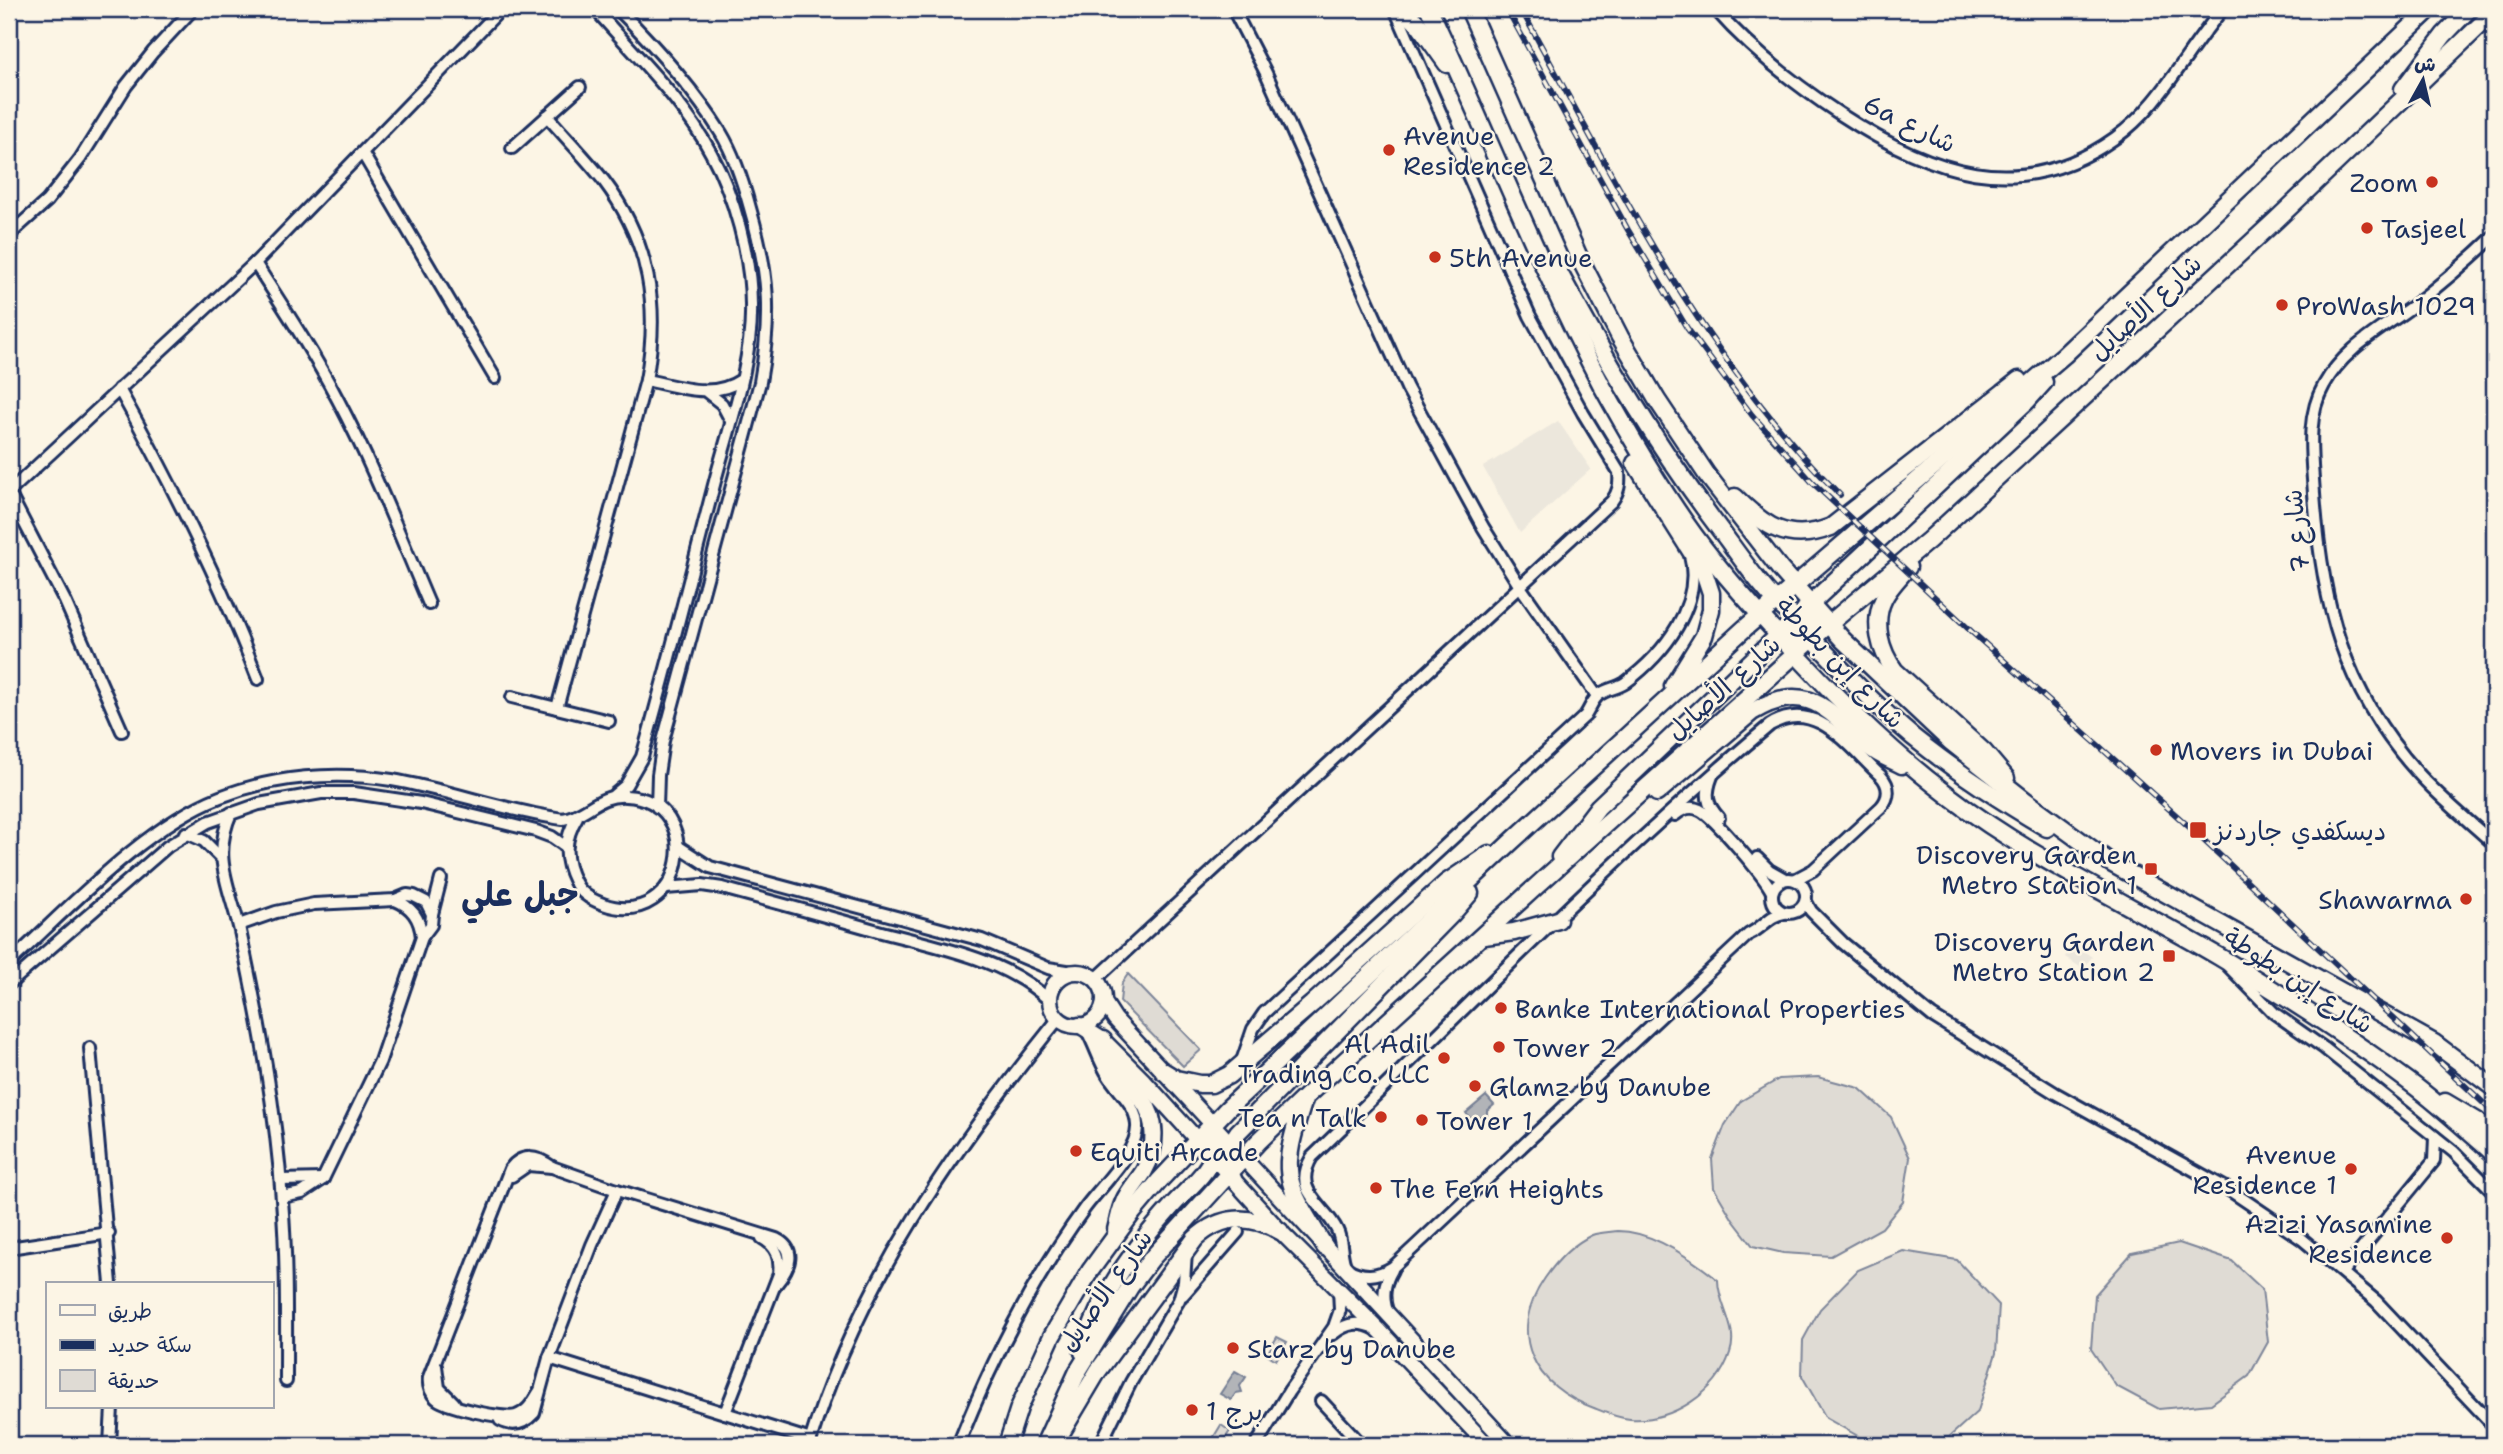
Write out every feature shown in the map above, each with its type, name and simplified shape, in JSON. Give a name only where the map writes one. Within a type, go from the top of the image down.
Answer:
[{"type":"main road","points":[[1403,9],[1429,37],[1471,97]]},
{"type":"main road","name":"شارع إبن بطوطة","points":[[1429,9],[1471,97],[1511,195],[1595,370],[1631,437],[1694,535],[1808,668],[1850,711],[1919,773],[1980,819],[2029,850],[2219,957],[2345,1037],[2409,1082],[2494,1154]]},
{"type":"main road","name":"شارع إبن بطوطة","points":[[1469,9],[1599,297],[1657,400],[1707,475],[1780,569],[1794,584],[1817,597],[1829,624],[1930,723],[2025,801],[2111,863],[2434,1043],[2494,1088]]},
{"type":"main road","name":"شارع الأصايل","points":[[1218,1150],[1212,1124],[1510,843],[1794,584],[2091,331],[2430,9]]},
{"type":"main road","points":[[2384,117],[2422,62],[2469,9]]},
{"type":"main road","name":"شارع الأصايل","points":[[1007,1445],[1019,1408],[1052,1336],[1090,1271],[1133,1212],[1218,1150],[1255,1145],[1542,881],[1829,624],[1929,540],[2494,12]]},
{"type":"main road","points":[[1511,195],[1532,264],[1586,375],[1623,442],[1709,582],[1711,610],[1704,636],[1659,707]]},
{"type":"main road","points":[[1511,195],[1549,255],[1637,411],[1690,490],[1763,584],[1824,653],[1875,703],[1937,755],[2012,807],[2111,863]]},
{"type":"main road","points":[[1707,475],[1722,483],[1753,515],[1771,527],[1795,533],[1819,531],[1841,520],[2025,375],[2091,331]]},
{"type":"main road","points":[[1542,881],[1598,807],[2027,401],[2064,355]]},
{"type":"main road","points":[[1929,540],[1883,599],[1878,627],[1880,643],[1886,659],[1895,671],[1984,752],[2025,801]]},
{"type":"main road","points":[[1763,584],[1769,587],[1777,585],[1782,578],[1780,569]]},
{"type":"main road","points":[[1794,584],[1796,654]]},
{"type":"main road","points":[[1817,597],[1825,610],[1834,614],[1844,611]]},
{"type":"main road","points":[[1760,615],[1829,624]]},
{"type":"main road","points":[[1745,628],[1754,625],[1764,629],[1769,638],[1766,649]]},
{"type":"main road","points":[[1808,668],[1806,661],[1810,653],[1816,650],[1824,653]]},
{"type":"main road","points":[[1612,819],[1655,794],[1752,712],[1779,699],[1793,698],[1819,703],[1834,713],[1871,748],[1919,773]]},
{"type":"main road","points":[[1163,1071],[1177,1079],[1211,1084],[1219,1081],[1238,1068],[1312,1004],[1446,883],[1510,843]]},
{"type":"main road","points":[[1079,1371],[1089,1333],[1101,1305],[1143,1241],[1206,1168],[1218,1150],[1452,914],[1496,857]]},
{"type":"main road","points":[[1484,936],[1514,932],[1558,920]]},
{"type":"main road","points":[[1103,1040],[1110,1063],[1143,1100],[1149,1111],[1154,1135],[1151,1156],[1125,1200],[1113,1240]]},
{"type":"main road","points":[[2409,1082],[2477,1121],[2494,1134]]},
{"type":"main road","points":[[1306,1097],[1289,1148],[1289,1177],[1299,1205],[1325,1247]]},
{"type":"main road","points":[[1218,1150],[1231,1176]]},
{"type":"main road","name":"شارع الأصايل","points":[[1044,1445],[1079,1371],[1130,1287],[1231,1176]]},
{"type":"main road","points":[[1055,1445],[1098,1371],[1186,1250],[1206,1229],[1217,1222],[1247,1220],[1269,1225],[1280,1231]]},
{"type":"street","points":[[9,235],[47,201],[80,159],[126,86],[193,9]]},
{"type":"street","points":[[122,731],[65,601],[9,493],[254,263],[501,9]]},
{"type":"street","points":[[595,9],[686,114],[711,153],[721,175],[741,240],[750,283],[750,334],[741,380],[642,757],[626,785],[613,796],[587,807],[578,817],[569,831],[565,846],[567,868],[577,887],[593,901],[614,908],[628,908],[642,905],[666,888],[676,869],[679,848],[676,832],[668,818],[657,807],[644,799],[629,795],[613,796]]},
{"type":"street","points":[[618,9],[659,53],[709,114],[727,145],[743,184],[762,248],[769,306],[760,382],[663,741],[657,775],[657,807]]},
{"type":"street","points":[[1233,9],[1266,73],[1407,388],[1483,527],[1519,585],[1597,696]]},
{"type":"street","points":[[1096,979],[1612,501],[1618,492],[1619,472],[1583,414],[1530,316],[1395,9]]},
{"type":"street","name":"6a شارع","points":[[1715,9],[1757,52],[1787,77],[1878,138],[1941,166],[1963,172],[2009,176],[2055,168],[2116,138],[2148,107],[2223,9]]},
{"type":"street","points":[[512,148],[580,87]]},
{"type":"street","points":[[547,116],[604,180],[621,205],[635,232],[645,261],[653,310],[652,351],[646,380],[557,708]]},
{"type":"street","points":[[363,153],[495,378]]},
{"type":"street","name":"شارع 7","points":[[2494,236],[2415,304],[2350,351],[2336,366],[2323,387],[2314,410],[2311,441],[2322,578],[2345,658],[2361,690],[2396,746],[2440,796],[2494,844]]},
{"type":"street","points":[[254,263],[305,341],[338,399],[367,458],[429,604]]},
{"type":"street","points":[[646,380],[707,392],[725,388],[741,380]]},
{"type":"street","points":[[118,389],[208,559],[258,679]]},
{"type":"street","points":[[707,392],[722,404],[731,422]]},
{"type":"street","points":[[1238,1068],[1253,1029],[1265,1013],[1585,716],[1597,696],[1623,684],[1638,672],[1668,639],[1689,606],[1693,582],[1691,557],[1686,546]]},
{"type":"street","points":[[512,697],[609,721]]},
{"type":"street","points":[[1346,1268],[1336,1228],[1307,1189],[1306,1170],[1312,1157],[1713,773],[1779,720],[1798,716],[1818,720],[1885,780],[1888,797],[1881,807],[1813,870],[1777,883],[1766,912],[1754,924],[1749,934]]},
{"type":"street","points":[[1713,773],[1707,797],[1711,810],[1765,866],[1804,886],[1806,902],[1811,911],[1829,926],[1832,933]]},
{"type":"street","points":[[9,963],[127,855],[170,824],[220,797],[247,789],[305,777],[364,776],[422,786],[542,816],[563,819],[578,817]]},
{"type":"street","points":[[9,984],[146,862],[186,834],[231,813],[259,804],[311,794],[355,793],[421,803],[509,824],[545,834],[565,846]]},
{"type":"street","points":[[1639,841],[1651,837],[1684,809],[1698,808],[1704,812],[1762,874],[1775,907],[1808,917],[1823,930],[1832,933],[1898,989],[1962,1036],[2086,1112],[2228,1189],[2294,1234],[2343,1272],[2392,1317],[2494,1426]]},
{"type":"street","points":[[231,813],[223,833],[221,858],[239,925],[257,1011],[272,1098],[281,1180],[286,1251],[286,1381]]},
{"type":"street","points":[[2482,833],[2494,838]]},
{"type":"street","points":[[186,834],[204,841],[221,858]]},
{"type":"street","points":[[679,848],[710,867],[982,940],[1048,968],[1081,972],[1096,979],[1103,989],[1104,1002],[1093,1021],[1082,1027]]},
{"type":"street","points":[[282,1197],[302,1193],[323,1180],[380,1061],[422,937],[429,929],[441,879]]},
{"type":"street","points":[[666,888],[702,885],[722,888],[953,951],[995,965],[1027,982],[1050,1001],[1059,1018],[1082,1027],[1103,1040],[1325,1247],[1509,1445]]},
{"type":"street","points":[[239,925],[276,912],[314,904],[395,900],[407,895],[426,902],[432,915]]},
{"type":"street","points":[[395,900],[404,904],[417,918],[422,937]]},
{"type":"street","points":[[1346,1268],[1365,1276],[1385,1273],[1393,1267],[1749,934],[1759,929],[1771,916],[1789,912],[1806,902]]},
{"type":"street","points":[[2219,957],[2274,1013],[2324,1048],[2435,1137],[2494,1192]]},
{"type":"street","points":[[1050,1001],[1054,986],[1065,974],[1073,972]]},
{"type":"street","points":[[1104,1002],[1115,1019],[1212,1124],[1218,1150]]},
{"type":"street","points":[[549,1358],[725,1413],[810,1443],[832,1381],[864,1310],[900,1241],[964,1139],[1059,1018]]},
{"type":"street","points":[[958,1445],[992,1364],[1035,1285],[1084,1210],[1131,1147],[1137,1133],[1136,1114],[1107,1074],[1082,1027]]},
{"type":"street","points":[[90,1048],[111,1282]]},
{"type":"street","points":[[2343,1272],[2434,1161],[2435,1137]]},
{"type":"street","points":[[2434,1161],[2458,1156]]},
{"type":"street","points":[[617,1190],[592,1245],[549,1358],[539,1392],[531,1406],[511,1417],[493,1416],[456,1405],[439,1388],[436,1375],[438,1356],[460,1294],[506,1184],[522,1167],[534,1164],[552,1167],[753,1234],[770,1243],[777,1252],[780,1266],[777,1283],[725,1413]]},
{"type":"street","points":[[1231,1176],[1280,1231],[1380,1331],[1487,1445]]},
{"type":"street","points":[[281,1180],[323,1180]]},
{"type":"street","points":[[1100,1445],[1131,1382],[1178,1300],[1237,1232]]},
{"type":"street","points":[[9,1248],[108,1233]]},
{"type":"street","points":[[1178,1300],[1184,1282],[1186,1250]]},
{"type":"street","points":[[1388,1314],[1383,1294],[1393,1267]]},
{"type":"street","points":[[1256,1445],[1338,1319],[1339,1289]]},
{"type":"street","points":[[1326,1340],[1338,1330],[1353,1324],[1363,1324],[1380,1331]]},
{"type":"street","points":[[1321,1401],[1362,1445]]},
{"type":"street","points":[[110,1445],[112,1408]]},
{"type":"shaded area","points":[[1558,421],[1591,469],[1520,533],[1483,467]]},
{"type":"shaded area","points":[[2074,944],[2092,957],[2083,969],[2065,957]]},
{"type":"shaded area","points":[[1486,1096],[1494,1105],[1487,1111],[1487,1118],[1481,1117],[1474,1123],[1466,1113]]},
{"type":"shaded area","points":[[1235,1371],[1246,1377],[1240,1386],[1242,1392],[1236,1393],[1231,1400],[1220,1394]]},
{"type":"green space","points":[[1128,974],[1201,1050],[1183,1066],[1120,1002],[1122,983]]},
{"type":"green space","points":[[1818,1077],[1859,1088],[1891,1117],[1910,1158],[1903,1202],[1882,1228],[1831,1256],[1783,1253],[1753,1246],[1714,1188],[1712,1159],[1725,1125],[1741,1101],[1779,1079]]},
{"type":"green space","points":[[1631,1232],[1658,1241],[1684,1255],[1718,1280],[1730,1326],[1730,1353],[1715,1381],[1691,1402],[1662,1416],[1630,1419],[1603,1412],[1573,1399],[1542,1373],[1532,1357],[1528,1319],[1533,1299],[1545,1278],[1572,1248],[1585,1239],[1598,1233]]},
{"type":"green space","points":[[2179,1243],[2232,1261],[2262,1289],[2268,1342],[2249,1376],[2211,1404],[2159,1409],[2116,1386],[2091,1349],[2095,1295],[2132,1253]]},
{"type":"green space","points":[[1903,1251],[1957,1260],[1999,1305],[1996,1353],[1978,1411],[1949,1437],[1903,1445],[1874,1445],[1826,1418],[1802,1376],[1803,1340],[1820,1309],[1858,1270]]},
{"type":"green space","points":[[1277,1337],[1287,1342],[1276,1360],[1267,1354]]},
{"type":"green space","points":[[1221,1425],[1230,1431],[1221,1445],[1210,1443]]},
{"type":"railway","points":[[1507,9],[1628,230],[1687,328],[1752,415],[1813,483],[1973,633],[2196,833],[2494,1113]]},
{"type":"railway","points":[[1521,9],[1626,201],[1702,325],[1744,384],[1790,441],[1840,495]]},
{"type":"place","name":"Avenue Residence 2","points":[[1389,150]]},
{"type":"place","name":"Zoom","points":[[2432,182]]},
{"type":"place","name":"Tasjeel","points":[[2367,228]]},
{"type":"place","name":"5th Avenue","points":[[1435,257]]},
{"type":"place","name":"ProWash 1029","points":[[2282,305]]},
{"type":"place","name":"Movers in Dubai","points":[[2156,750]]},
{"type":"place","name":"ديسكفدي جاردنز","points":[[2198,830]]},
{"type":"place","name":"Discovery Garden Metro Station 1","points":[[2151,869]]},
{"type":"place","name":"Shawarma","points":[[2466,899]]},
{"type":"place","name":"Discovery Garden Metro Station 2","points":[[2169,956]]},
{"type":"place","name":"Banke International Properties","points":[[1501,1008]]},
{"type":"place","name":"Tower 2","points":[[1499,1047]]},
{"type":"place","name":"Al Adil Trading Co. LLC","points":[[1444,1058]]},
{"type":"place","name":"Glamz by Danube","points":[[1475,1086]]},
{"type":"place","name":"Tea n Talk","points":[[1381,1117]]},
{"type":"place","name":"Tower 1","points":[[1422,1120]]},
{"type":"place","name":"Equiti Arcade","points":[[1076,1151]]},
{"type":"place","name":"Avenue Residence 1","points":[[2351,1169]]},
{"type":"place","name":"The Fern Heights","points":[[1376,1188]]},
{"type":"place","name":"Azizi Yasamine Residence","points":[[2447,1238]]},
{"type":"place","name":"Starz by Danube","points":[[1233,1348]]},
{"type":"place","name":"برج 1","points":[[1192,1410]]},
{"type":"district","name":"جبل علي","points":[[520,894]]}]
